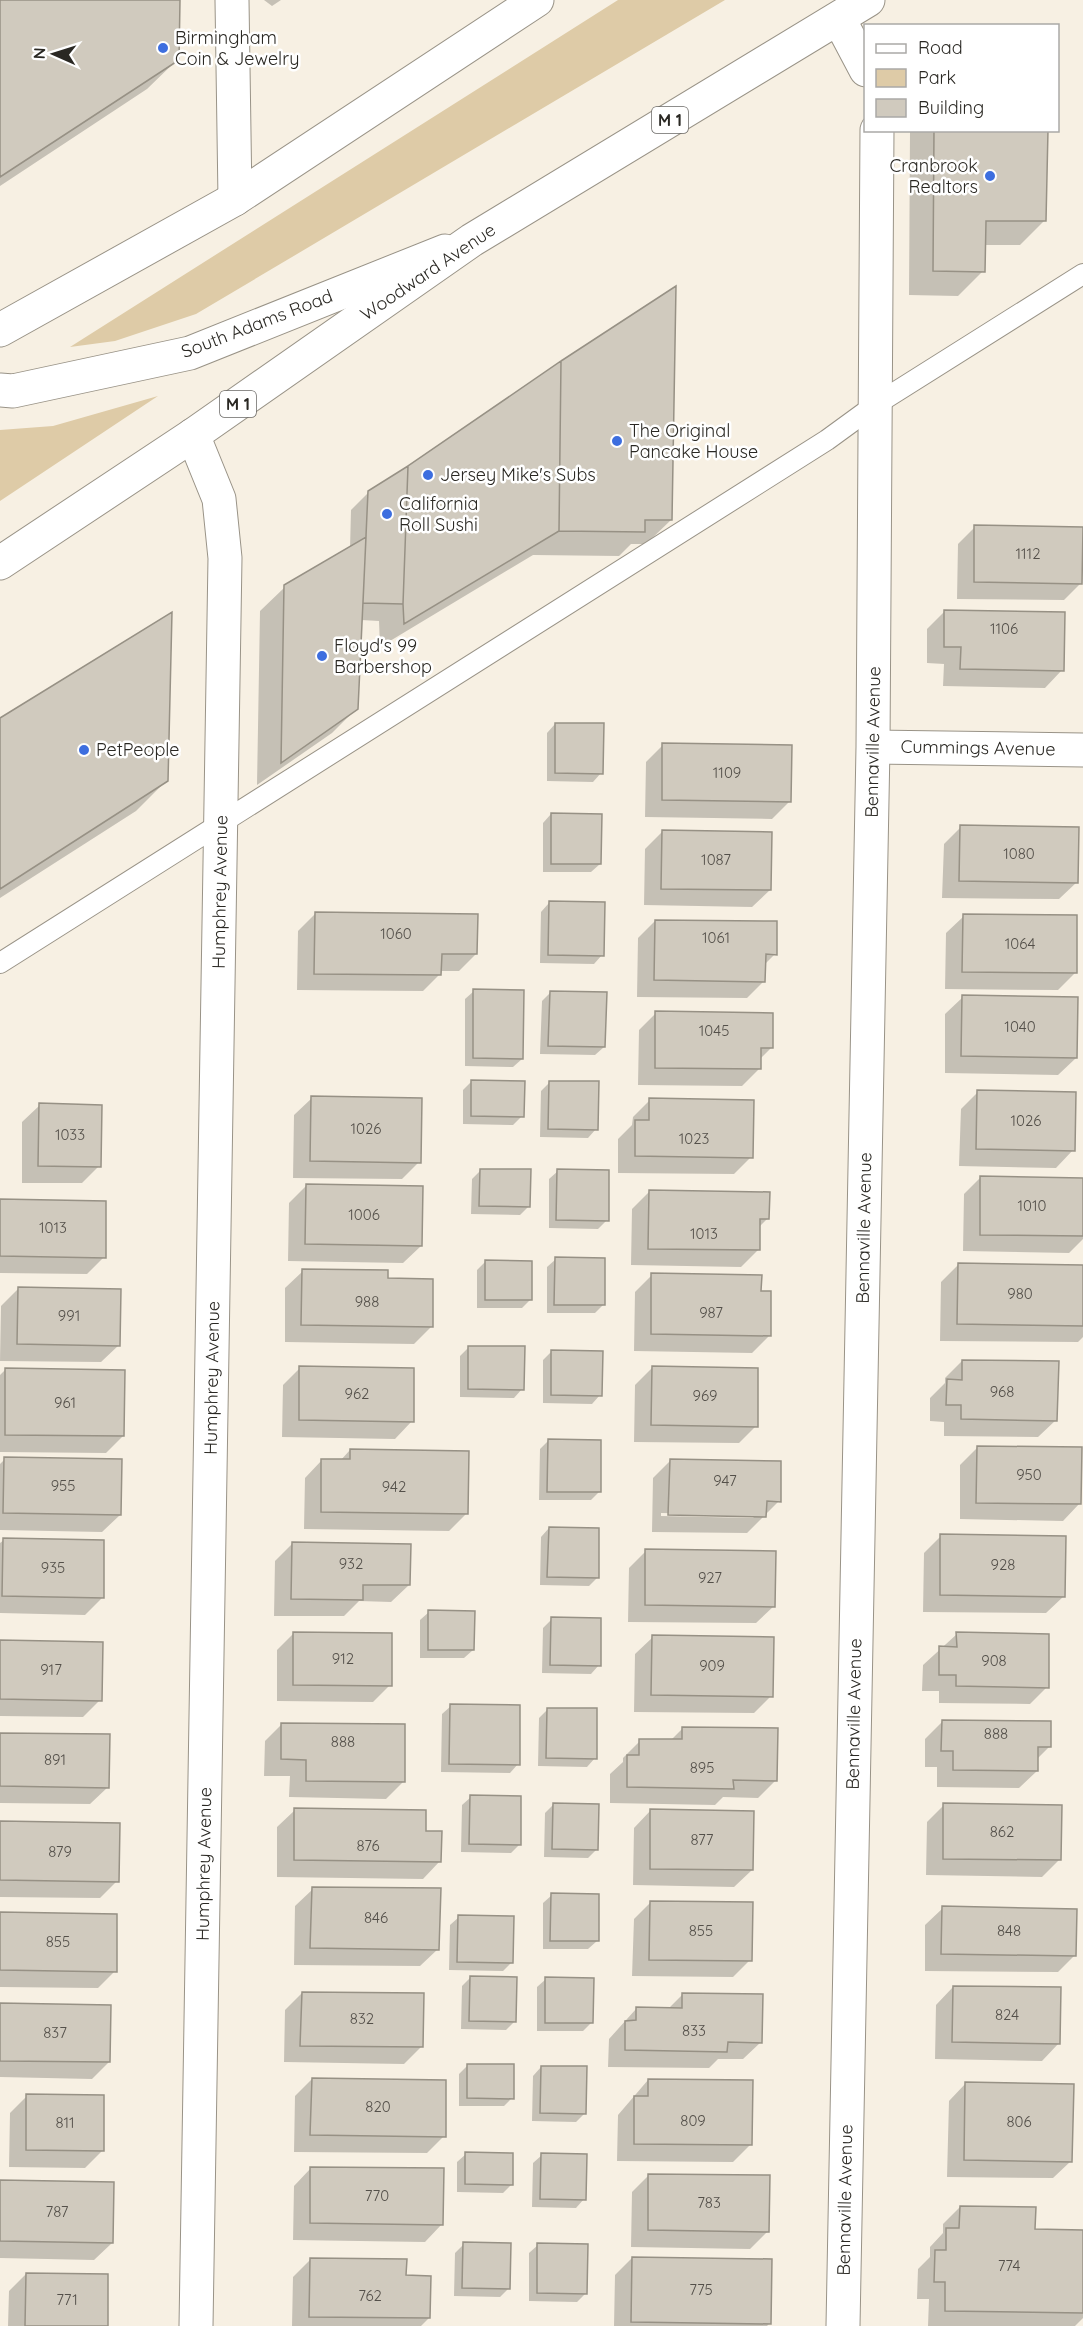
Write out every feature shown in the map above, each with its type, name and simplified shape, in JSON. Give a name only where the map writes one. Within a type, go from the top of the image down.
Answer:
[{"type":"street","points":[[232,0],[235,199]]},
{"type":"street","points":[[0,330],[235,199],[537,0]]},
{"type":"street","name":"Woodward Avenue","points":[[0,563],[193,435],[472,240],[868,0]]},
{"type":"street","points":[[839,19],[864,66]]},
{"type":"street","name":"Bennaville Avenue","points":[[843,2326],[873,747],[877,132]]},
{"type":"street","name":"South Adams Road","points":[[0,390],[13,391],[190,352],[472,240]]},
{"type":"street","name":"Humphrey Avenue","points":[[193,435],[219,499],[225,558],[196,2326]]},
{"type":"street","name":"Cummings Avenue","points":[[873,747],[1083,750]]},
{"type":"lane","points":[[0,963],[222,825],[827,440],[875,405],[1083,274]]},
{"type":"green space","points":[[618,0],[725,0],[196,314],[115,341],[70,347]]},
{"type":"green space","points":[[158,396],[0,501],[0,430],[53,426]]},
{"type":"building","points":[[0,0],[180,0],[179,60],[0,177]]},
{"type":"building","name":"Cranbrook Realtors","points":[[934,132],[1048,132],[1046,221],[986,221],[985,272],[933,271]]},
{"type":"building","name":"The Original Pancake House","points":[[676,286],[672,520],[645,520],[645,532],[559,531],[561,361]]},
{"type":"building","points":[[561,361],[559,531],[404,624],[408,466]]},
{"type":"building","name":"California Roll Sushi","points":[[408,466],[403,604],[363,603],[368,491]]},
{"type":"building","points":[[974,525],[1083,527],[1082,584],[974,582]]},
{"type":"building","name":"Floyd's 99 Barbershop","points":[[366,537],[358,709],[281,763],[284,585]]},
{"type":"building","points":[[944,610],[1065,612],[1064,671],[960,669],[961,647],[944,647]]},
{"type":"building","name":"PetPeople","points":[[172,612],[168,781],[0,889],[0,718]]},
{"type":"building","points":[[555,723],[604,723],[603,774],[555,773]]},
{"type":"building","points":[[662,743],[792,745],[791,802],[662,800]]},
{"type":"building","points":[[551,813],[602,814],[601,864],[551,864]]},
{"type":"building","points":[[960,825],[1079,827],[1078,883],[959,881]]},
{"type":"building","points":[[662,830],[772,832],[771,890],[661,889]]},
{"type":"building","points":[[549,901],[605,902],[604,956],[548,955]]},
{"type":"building","points":[[315,912],[478,914],[477,954],[442,954],[441,975],[314,974]]},
{"type":"building","points":[[963,914],[1077,915],[1077,973],[962,972]]},
{"type":"building","points":[[655,920],[777,921],[777,955],[766,954],[765,982],[654,980]]},
{"type":"building","points":[[473,989],[524,990],[523,1059],[473,1058]]},
{"type":"building","points":[[550,991],[607,992],[605,1047],[548,1046]]},
{"type":"building","points":[[962,995],[1078,997],[1077,1058],[961,1056]]},
{"type":"building","points":[[655,1011],[773,1013],[773,1048],[761,1048],[761,1069],[655,1068]]},
{"type":"building","points":[[471,1080],[525,1081],[524,1117],[471,1116]]},
{"type":"building","points":[[549,1081],[599,1081],[598,1130],[548,1129]]},
{"type":"building","points":[[977,1090],[1076,1092],[1075,1151],[976,1149]]},
{"type":"building","points":[[311,1096],[422,1098],[421,1163],[310,1161]]},
{"type":"building","points":[[649,1098],[754,1100],[753,1158],[635,1156],[635,1120],[649,1120]]},
{"type":"building","points":[[39,1103],[102,1105],[101,1167],[38,1166]]},
{"type":"building","points":[[480,1169],[531,1169],[530,1207],[479,1206]]},
{"type":"building","points":[[557,1169],[609,1170],[609,1221],[556,1220]]},
{"type":"building","points":[[980,1176],[1083,1178],[1083,1236],[980,1235]]},
{"type":"building","points":[[306,1184],[423,1186],[422,1246],[305,1244]]},
{"type":"building","points":[[649,1190],[770,1192],[769,1219],[760,1219],[760,1250],[648,1249]]},
{"type":"building","points":[[0,1199],[106,1201],[106,1258],[0,1256]]},
{"type":"building","points":[[555,1257],[605,1258],[605,1305],[554,1305]]},
{"type":"building","points":[[485,1260],[532,1261],[532,1300],[485,1300]]},
{"type":"building","points":[[958,1263],[1083,1265],[1083,1326],[957,1324]]},
{"type":"building","points":[[302,1269],[388,1270],[388,1278],[433,1279],[433,1327],[301,1325]]},
{"type":"building","points":[[651,1273],[762,1275],[761,1291],[771,1291],[771,1336],[651,1334]]},
{"type":"building","points":[[18,1287],[121,1289],[120,1346],[17,1344]]},
{"type":"building","points":[[468,1346],[525,1346],[524,1390],[468,1389]]},
{"type":"building","points":[[551,1350],[603,1351],[602,1396],[551,1395]]},
{"type":"building","points":[[962,1360],[1059,1361],[1057,1421],[961,1419],[961,1405],[946,1405],[947,1379],[962,1380]]},
{"type":"building","points":[[299,1366],[414,1368],[414,1422],[299,1420]]},
{"type":"building","points":[[652,1366],[758,1368],[758,1427],[651,1425]]},
{"type":"building","points":[[5,1368],[125,1370],[124,1436],[5,1435]]},
{"type":"building","points":[[548,1439],[601,1440],[601,1492],[547,1492]]},
{"type":"building","points":[[977,1446],[1082,1447],[1081,1504],[976,1503]]},
{"type":"building","points":[[350,1449],[469,1451],[468,1514],[321,1512],[321,1459],[350,1459]]},
{"type":"building","points":[[4,1457],[122,1459],[121,1515],[3,1513]]},
{"type":"building","points":[[670,1459],[781,1461],[781,1502],[767,1501],[766,1517],[668,1515]]},
{"type":"building","points":[[549,1527],[599,1528],[599,1578],[547,1577]]},
{"type":"building","points":[[940,1534],[1066,1536],[1065,1597],[940,1595]]},
{"type":"building","points":[[3,1538],[104,1540],[104,1598],[2,1596]]},
{"type":"building","points":[[292,1542],[411,1544],[410,1585],[363,1585],[363,1600],[291,1599]]},
{"type":"building","points":[[645,1549],[776,1551],[775,1607],[645,1605]]},
{"type":"building","points":[[428,1610],[475,1611],[474,1650],[428,1650]]},
{"type":"building","points":[[551,1617],[601,1618],[601,1666],[550,1665]]},
{"type":"building","points":[[293,1632],[392,1633],[392,1686],[293,1685]]},
{"type":"building","points":[[956,1632],[1049,1634],[1049,1688],[956,1686],[956,1675],[939,1675],[939,1646],[957,1647]]},
{"type":"building","points":[[652,1635],[774,1637],[773,1697],[651,1695]]},
{"type":"building","points":[[0,1640],[103,1642],[102,1701],[0,1699]]},
{"type":"building","points":[[450,1704],[520,1705],[520,1765],[449,1764]]},
{"type":"building","points":[[547,1708],[597,1708],[597,1759],[546,1758]]},
{"type":"building","points":[[942,1720],[1051,1721],[1051,1747],[1038,1747],[1038,1771],[953,1770],[953,1751],[941,1751]]},
{"type":"building","points":[[281,1723],[405,1724],[405,1782],[306,1781],[306,1760],[281,1759]]},
{"type":"building","points":[[682,1727],[778,1728],[777,1781],[733,1780],[734,1789],[627,1787],[627,1755],[639,1755],[639,1739],[682,1739]]},
{"type":"building","points":[[0,1733],[110,1734],[109,1788],[0,1786]]},
{"type":"building","points":[[470,1795],[521,1796],[521,1845],[469,1844]]},
{"type":"building","points":[[553,1803],[599,1804],[598,1850],[552,1849]]},
{"type":"building","points":[[943,1803],[1062,1805],[1061,1860],[943,1859]]},
{"type":"building","points":[[294,1808],[426,1810],[426,1831],[442,1831],[441,1862],[294,1860]]},
{"type":"building","points":[[650,1809],[754,1811],[753,1870],[650,1869]]},
{"type":"building","points":[[0,1821],[120,1823],[119,1882],[0,1880]]},
{"type":"building","points":[[312,1887],[441,1888],[439,1950],[310,1948]]},
{"type":"building","points":[[551,1893],[599,1894],[599,1941],[550,1941]]},
{"type":"building","points":[[650,1901],[753,1902],[752,1961],[649,1960]]},
{"type":"building","points":[[942,1906],[1077,1909],[1076,1956],[941,1954]]},
{"type":"building","points":[[0,1912],[117,1914],[117,1972],[0,1970]]},
{"type":"building","points":[[458,1915],[514,1916],[513,1963],[457,1962]]},
{"type":"building","points":[[470,1976],[517,1977],[516,2022],[469,2021]]},
{"type":"building","points":[[545,1977],[594,1978],[593,2023],[545,2023]]},
{"type":"building","points":[[953,1986],[1061,1987],[1060,2044],[952,2042]]},
{"type":"building","points":[[302,1992],[424,1993],[423,2047],[300,2046]]},
{"type":"building","points":[[682,1993],[763,1994],[762,2043],[728,2042],[727,2052],[625,2050],[625,2021],[636,2020],[636,2007],[682,2008]]},
{"type":"building","points":[[0,2003],[111,2005],[110,2062],[0,2061]]},
{"type":"building","points":[[467,2064],[514,2064],[514,2099],[467,2098]]},
{"type":"building","points":[[541,2066],[587,2066],[586,2114],[540,2113]]},
{"type":"building","points":[[312,2078],[446,2080],[446,2137],[310,2135]]},
{"type":"building","points":[[648,2079],[753,2080],[752,2145],[634,2144],[634,2096],[648,2096]]},
{"type":"building","points":[[965,2082],[1074,2084],[1072,2162],[964,2160]]},
{"type":"building","points":[[26,2094],[104,2095],[104,2151],[26,2150]]},
{"type":"building","points":[[465,2152],[513,2153],[513,2185],[465,2184]]},
{"type":"building","points":[[541,2153],[587,2154],[586,2200],[540,2199]]},
{"type":"building","points":[[310,2167],[444,2168],[443,2225],[310,2223]]},
{"type":"building","points":[[648,2174],[770,2175],[769,2232],[648,2230]]},
{"type":"building","points":[[0,2180],[114,2182],[113,2243],[0,2241]]},
{"type":"building","points":[[960,2206],[1036,2207],[1035,2229],[1083,2230],[1083,2313],[945,2311],[945,2282],[934,2282],[935,2250],[946,2250],[946,2228],[959,2228]]},
{"type":"building","points":[[463,2242],[511,2243],[510,2289],[462,2288]]},
{"type":"building","points":[[537,2243],[588,2244],[587,2294],[537,2293]]},
{"type":"building","points":[[632,2257],[772,2259],[771,2324],[631,2322]]},
{"type":"building","points":[[310,2258],[407,2259],[406,2275],[431,2276],[430,2318],[309,2317]]},
{"type":"building","points":[[26,2273],[108,2274],[108,2326],[25,2326]]},
{"type":"place","name":"Birmingham Coin & Jewelry","points":[[163,48]]},
{"type":"place","name":"Cranbrook Realtors","points":[[990,176]]},
{"type":"place","name":"The Original Pancake House","points":[[617,441]]},
{"type":"place","name":"Jersey Mike's Subs","points":[[428,475]]},
{"type":"place","name":"California Roll Sushi","points":[[387,514]]},
{"type":"place","name":"Floyd's 99 Barbershop","points":[[322,656]]},
{"type":"place","name":"PetPeople","points":[[84,750]]}]
